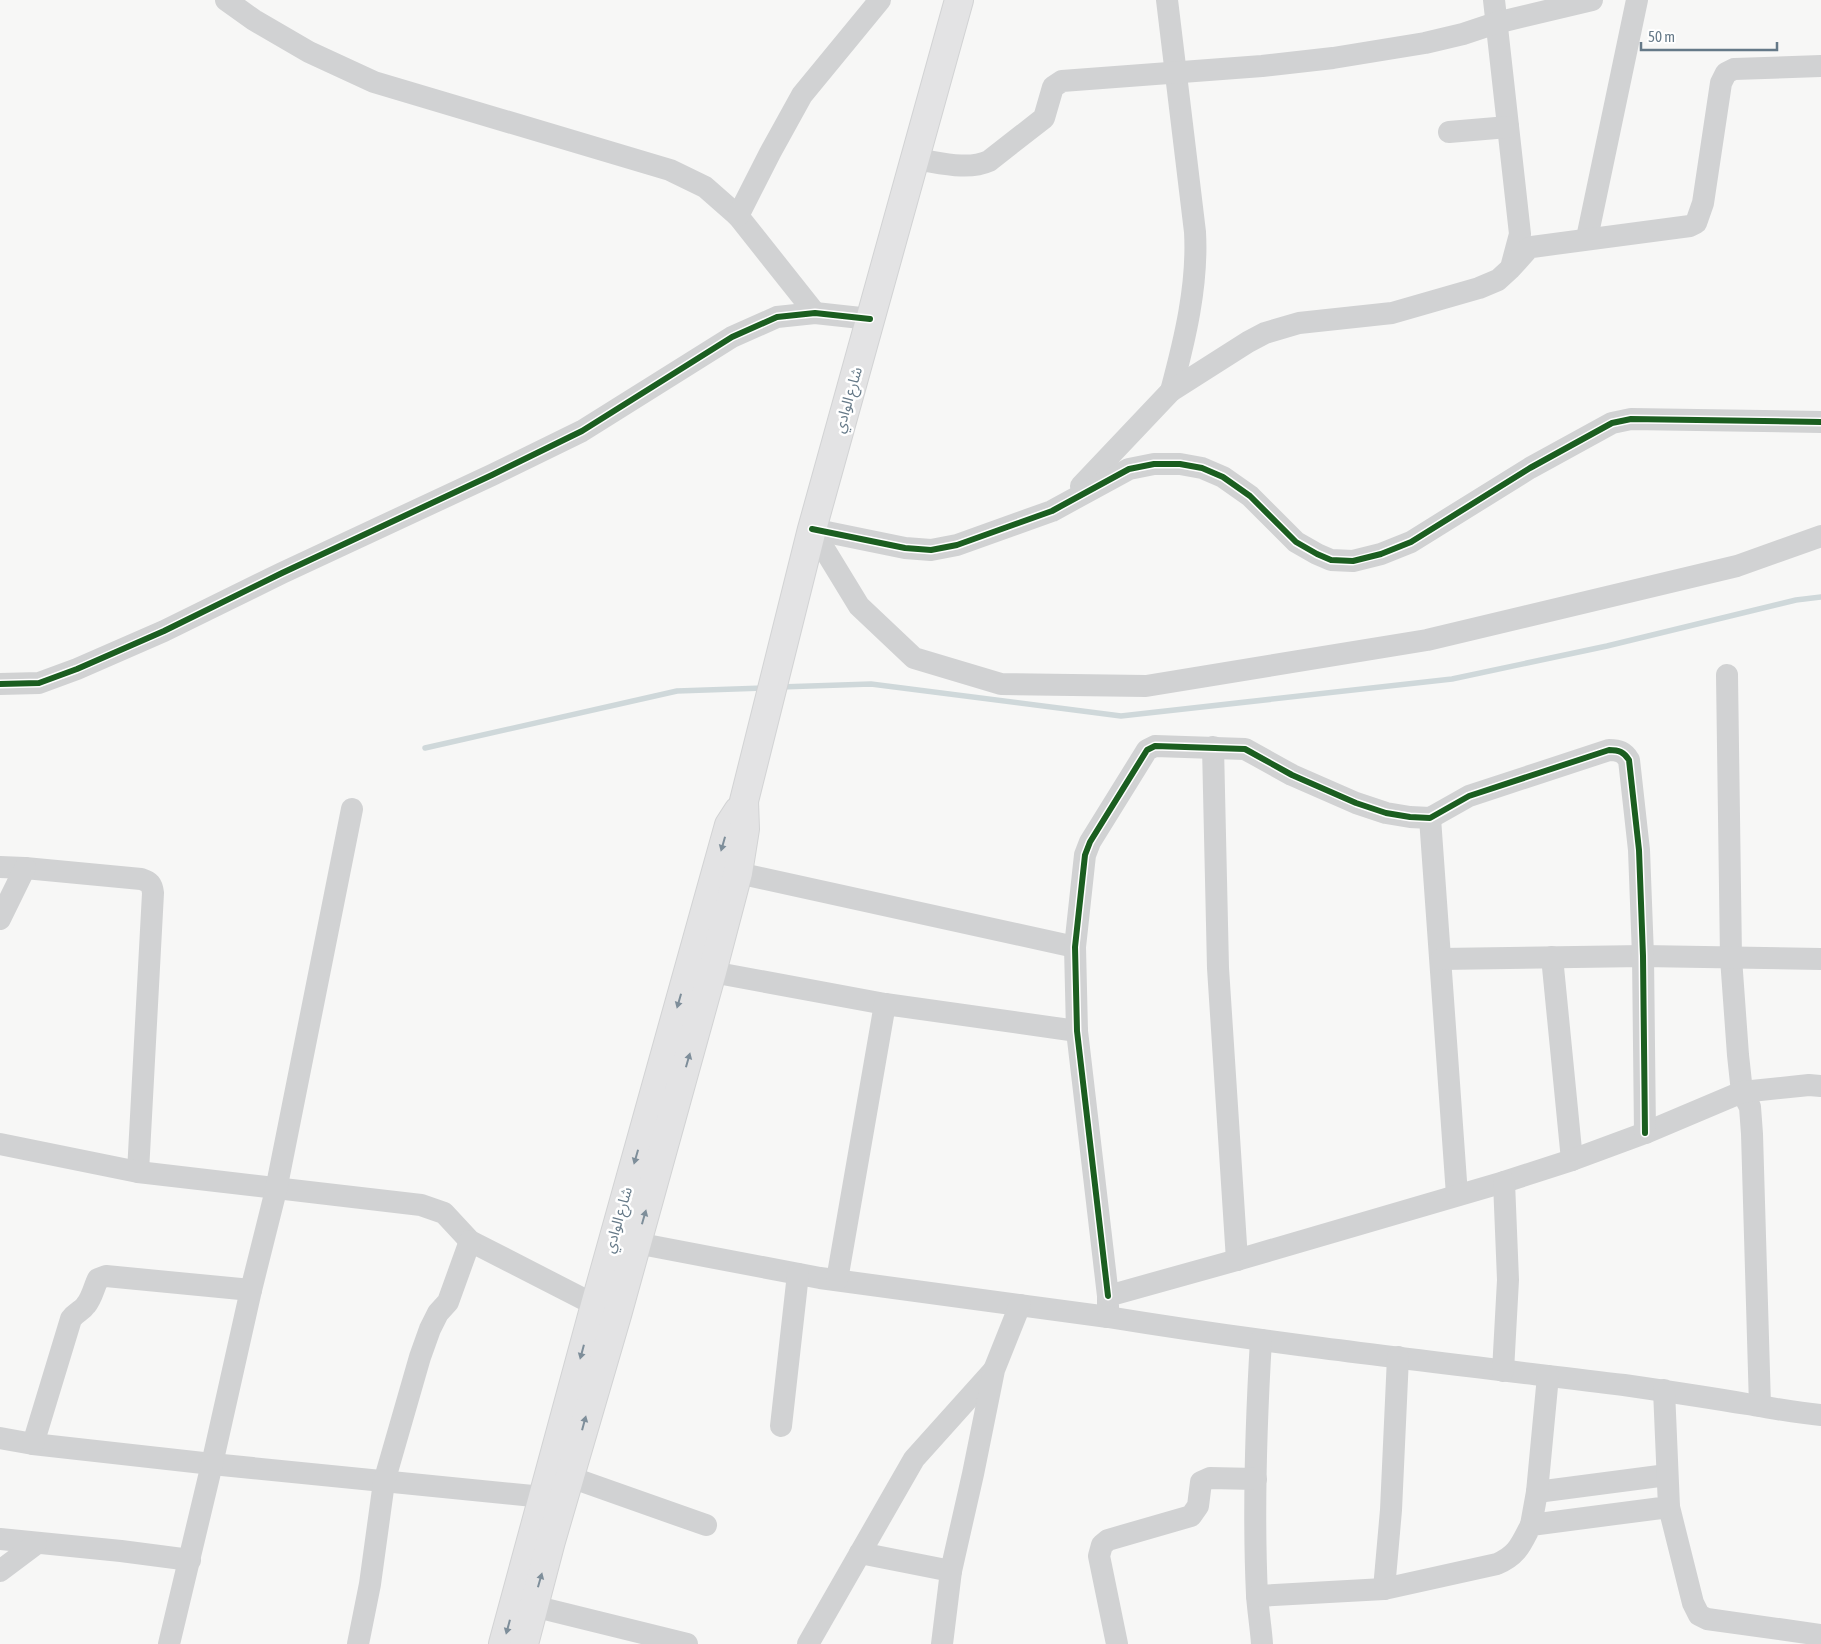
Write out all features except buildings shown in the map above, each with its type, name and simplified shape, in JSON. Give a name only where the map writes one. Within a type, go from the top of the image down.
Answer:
[{"type":"main road","name":"شارع الوادي","points":[[524,1644],[533,1606],[712,972],[738,873],[745,829],[744,801],[812,528],[959,0]]},
{"type":"main road","name":"شارع الوادي","points":[[503,1644],[729,825],[744,801]]},
{"type":"street","points":[[226,0],[254,20],[309,52],[374,82],[670,170],[705,187],[738,216],[816,313]]},
{"type":"street","points":[[738,216],[802,94],[880,0]]},
{"type":"street","points":[[1167,0],[1195,232],[1196,259],[1186,324],[1171,391]]},
{"type":"street","points":[[1494,0],[1520,234],[1510,269]]},
{"type":"street","points":[[915,159],[971,166],[981,165],[989,161],[1044,118],[1053,86],[1062,81],[1262,66],[1342,56],[1425,43],[1463,34],[1496,23],[1592,0]]},
{"type":"street","points":[[1587,238],[1637,0]]},
{"type":"street","points":[[1052,510],[1081,487],[1130,437],[1171,391],[1248,342],[1273,330],[1299,323],[1392,313],[1479,288],[1498,280],[1532,247],[1587,238],[1690,226],[1696,223],[1702,203],[1721,83],[1726,73],[1734,69],[1821,66]]},
{"type":"street","points":[[1449,132],[1508,127]]},
{"type":"street","points":[[0,684],[39,683],[78,669],[164,631],[582,431],[732,337],[777,318],[816,313],[870,319]]},
{"type":"street","points":[[812,528],[905,548],[931,550],[957,545],[1052,510],[1129,469],[1154,464],[1180,464],[1202,468],[1223,477],[1250,496],[1296,542],[1317,554],[1331,560],[1353,561],[1381,554],[1411,542],[1530,468],[1612,423],[1631,419],[1821,422]]},
{"type":"street","points":[[812,528],[860,606],[914,658],[1001,684],[1146,686],[1417,641],[1736,566],[1815,541]]},
{"type":"street","points":[[1727,674],[1731,958],[1742,1092],[1750,1107],[1752,1134],[1760,1406]]},
{"type":"street","points":[[1108,1306],[1077,1031],[1075,947],[1084,855],[1090,842],[1147,750],[1155,746],[1213,746],[1245,749],[1292,775],[1356,804],[1386,813],[1430,818],[1468,796],[1609,750],[1625,753],[1629,760],[1639,850],[1643,956],[1645,1133]]},
{"type":"street","points":[[1213,746],[1218,968],[1237,1260]]},
{"type":"street","points":[[169,1644],[276,1190],[352,809]]},
{"type":"street","points":[[1430,818],[1457,1195]]},
{"type":"street","points":[[0,867],[141,880],[148,881],[152,885],[154,893],[138,1172]]},
{"type":"street","points":[[0,919],[25,868]]},
{"type":"street","points":[[738,873],[1075,947]]},
{"type":"street","points":[[1441,959],[1643,956],[1821,959]]},
{"type":"street","points":[[1552,957],[1572,1160]]},
{"type":"street","points":[[712,972],[885,1004],[1077,1031]]},
{"type":"street","points":[[837,1280],[885,1004]]},
{"type":"street","points":[[1108,1306],[1237,1260],[1504,1182],[1572,1160],[1645,1133],[1742,1092],[1809,1085],[1821,1086]]},
{"type":"street","points":[[0,1144],[138,1172],[276,1190],[421,1205],[444,1213],[470,1241],[595,1305]]},
{"type":"street","points":[[1503,1370],[1508,1280],[1504,1182]]},
{"type":"street","points":[[358,1644],[370,1584],[384,1482],[420,1357],[438,1313],[448,1302],[470,1241]]},
{"type":"street","points":[[636,1243],[837,1280],[1020,1305],[1108,1306],[1261,1340],[1450,1365],[1664,1390],[1789,1412],[1821,1415]]},
{"type":"street","points":[[781,1426],[798,1274]]},
{"type":"street","points":[[33,1444],[71,1319],[76,1311],[85,1307],[98,1279],[106,1276],[251,1290]]},
{"type":"street","points":[[942,1644],[951,1571],[994,1370],[1020,1305]]},
{"type":"street","points":[[1261,1340],[1256,1479],[1257,1596],[1262,1644]]},
{"type":"street","points":[[1384,1589],[1398,1357]]},
{"type":"street","points":[[808,1644],[914,1459],[994,1370]]},
{"type":"street","points":[[1257,1596],[1384,1589],[1497,1564],[1507,1560],[1515,1553],[1531,1525],[1537,1492],[1548,1376]]},
{"type":"street","points":[[1664,1390],[1668,1507],[1693,1603],[1699,1615],[1714,1621],[1749,1624],[1810,1637]]},
{"type":"street","points":[[0,1438],[33,1444],[212,1464],[543,1497]]},
{"type":"street","points":[[1537,1492],[1667,1475]]},
{"type":"street","points":[[570,1477],[706,1524]]},
{"type":"street","points":[[1117,1644],[1099,1556],[1102,1546],[1108,1540],[1191,1516],[1198,1506],[1201,1482],[1210,1478],[1256,1479]]},
{"type":"street","points":[[1531,1525],[1668,1507]]},
{"type":"street","points":[[0,1539],[190,1560]]},
{"type":"street","points":[[0,1571],[36,1544]]},
{"type":"street","points":[[860,1553],[951,1571]]},
{"type":"street","points":[[533,1606],[687,1644]]},
{"type":"waterway","points":[[780,687],[871,684],[1121,716],[1452,679],[1607,646],[1796,600],[1821,597]]},
{"type":"waterway","points":[[425,748],[677,691],[764,688]]},
{"type":"cycle path","points":[[0,684],[39,683],[77,669],[164,631],[582,431],[732,337],[777,317],[815,313],[870,319]]},
{"type":"cycle path","points":[[812,529],[905,548],[931,550],[957,545],[1052,511],[1129,469],[1154,464],[1180,464],[1202,468],[1223,477],[1250,496],[1296,542],[1317,554],[1331,560],[1353,561],[1381,554],[1411,542],[1530,468],[1612,423],[1631,419],[1821,422]]},
{"type":"cycle path","points":[[1108,1296],[1077,1031],[1075,947],[1085,855],[1090,842],[1147,750],[1155,746],[1245,749],[1292,775],[1356,803],[1386,813],[1430,818],[1469,796],[1609,750],[1623,753],[1629,760],[1639,850],[1643,956],[1645,1133]]}]
